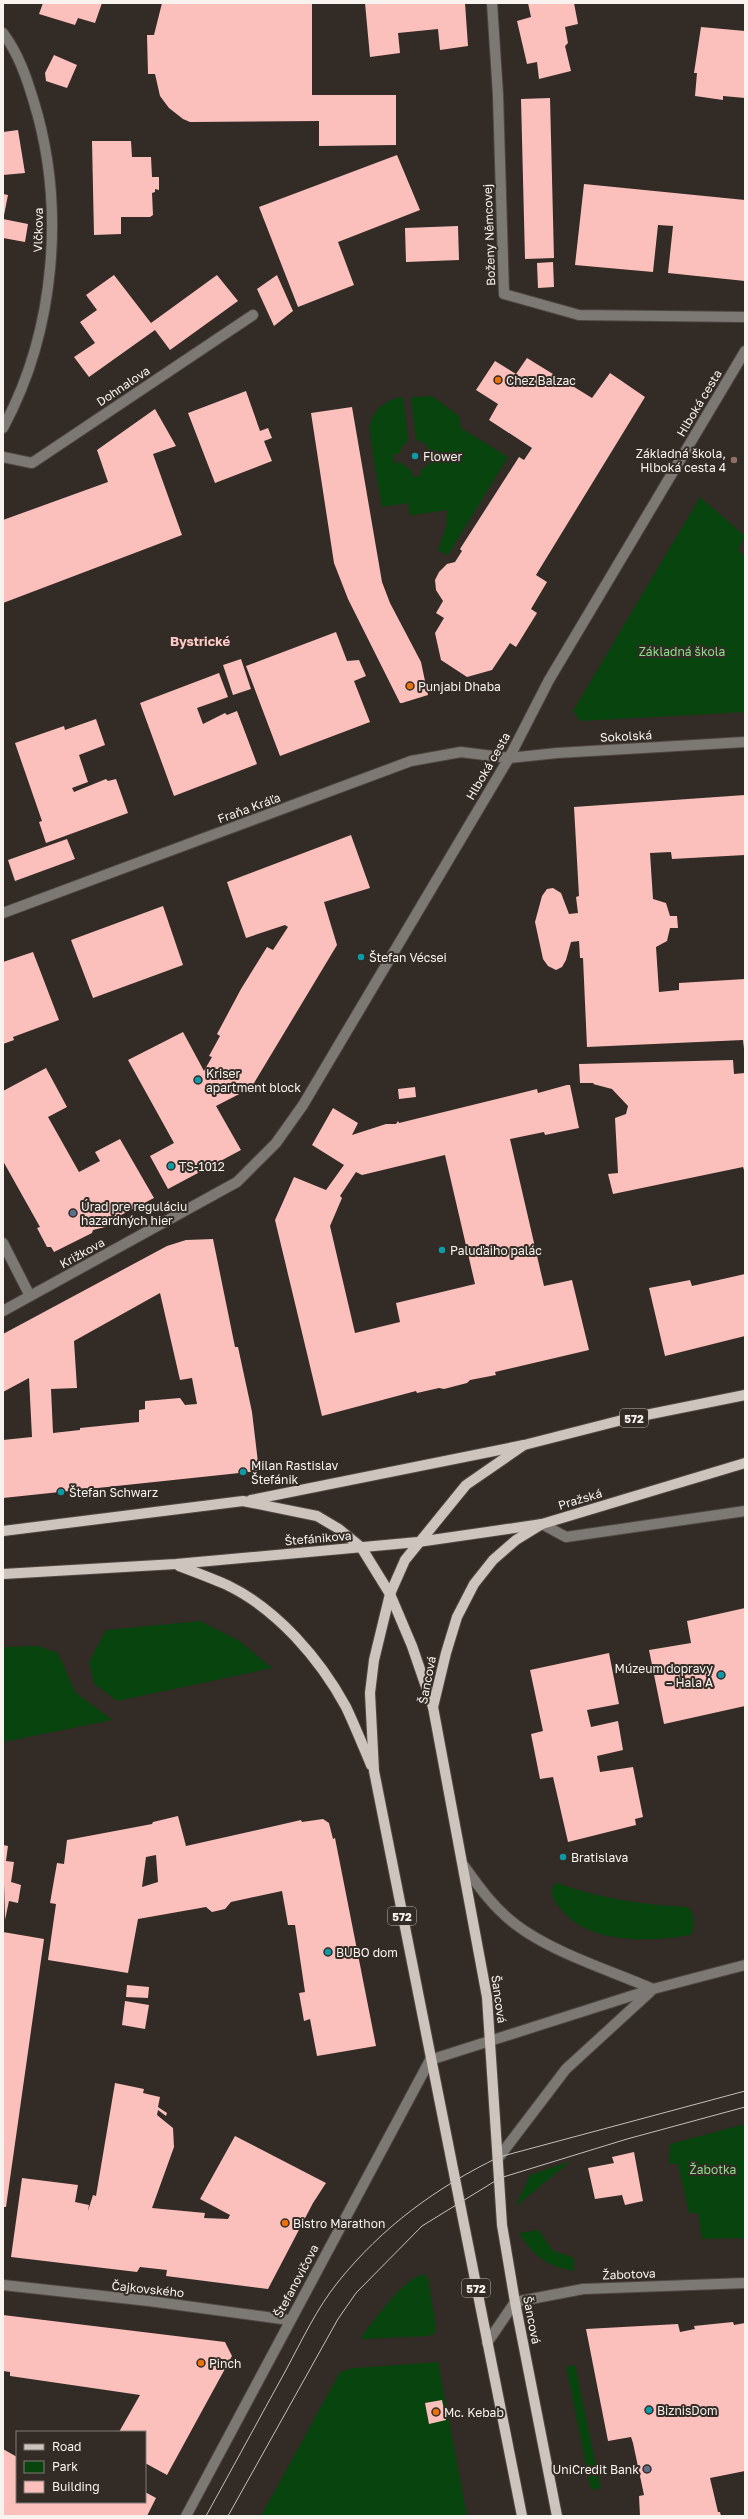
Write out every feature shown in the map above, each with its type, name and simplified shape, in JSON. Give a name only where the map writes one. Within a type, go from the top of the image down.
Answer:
[{"type":"main road","name":"572","points":[[522,2516],[430,2060],[374,1771],[370,1693],[380,1625],[390,1594],[405,1560],[418,1542],[466,1485],[524,1445],[626,1419],[745,1394]]},
{"type":"main road","points":[[243,1501],[524,1445]]},
{"type":"main road","name":"Pražská","points":[[361,1547],[418,1542],[542,1524],[745,1463]]},
{"type":"main road","name":"Štefánikova","points":[[3,1531],[243,1501],[317,1516],[339,1529],[361,1547]]},
{"type":"main road","name":"Šancová","points":[[542,1524],[516,1540],[493,1560],[474,1584],[457,1617],[446,1653],[433,1707],[464,1866],[486,1997],[491,2040],[502,2225],[515,2302],[557,2516]]},
{"type":"main road","points":[[361,1547],[390,1594],[412,1646],[433,1707]]},
{"type":"main road","name":"Štefánikova","points":[[3,1574],[176,1564],[361,1547]]},
{"type":"main road","points":[[176,1564],[228,1586],[260,1606],[292,1634],[317,1662],[345,1707],[374,1771]]},
{"type":"street","name":"Boženy Němcovej","points":[[492,3],[498,95],[504,294],[579,315],[745,317]]},
{"type":"street","name":"Vlčkova","points":[[3,33],[12,44],[26,78],[39,118],[50,168],[52,217],[50,266],[44,310],[18,400],[3,428]]},
{"type":"street","name":"Dohnalova","points":[[3,457],[32,463],[252,315]]},
{"type":"street","name":"Hlboká cesta","points":[[237,1182],[276,1143],[303,1105],[509,758],[549,680],[745,351]]},
{"type":"street","name":"Sokolská","points":[[509,758],[558,753],[745,742]]},
{"type":"street","name":"Fraňa Kráľa","points":[[3,913],[411,761],[461,752],[509,758]]},
{"type":"street","name":"Križkova","points":[[3,1311],[237,1182]]},
{"type":"street","points":[[3,1243],[30,1296]]},
{"type":"street","points":[[542,1524],[566,1537],[745,1511]]},
{"type":"street","points":[[464,1866],[498,1908],[528,1933],[549,1945],[653,1989]]},
{"type":"street","points":[[430,2060],[653,1989],[745,1965]]},
{"type":"street","points":[[499,2157],[566,2069],[653,1989]]},
{"type":"street","name":"Štefanovičova","points":[[186,2516],[289,2320],[430,2060]]},
{"type":"street","name":"Žabotova","points":[[515,2302],[583,2289],[745,2283]]},
{"type":"street","name":"Čajkovského","points":[[3,2285],[149,2301],[289,2320]]},
{"type":"street","points":[[487,2343],[515,2302]]},
{"type":"green space","points":[[432,396],[459,416],[461,428],[508,457],[448,555],[438,551],[446,526],[447,510],[410,515],[408,503],[382,507],[374,464],[370,430],[372,418],[382,405],[391,400],[403,397],[408,441],[402,447],[399,454],[393,454],[394,463],[400,462],[412,471],[412,477],[420,476],[420,471],[429,464],[431,458],[437,457],[436,450],[430,450],[423,442],[416,440],[411,397]]},
{"type":"green space","name":"Základná škola","points":[[700,497],[745,536],[738,550],[745,557],[745,712],[580,721],[573,711]]},
{"type":"green space","points":[[200,1621],[238,1640],[272,1668],[117,1701],[94,1684],[89,1662],[106,1630]]},
{"type":"green space","points":[[38,1646],[58,1653],[75,1692],[112,1720],[3,1742],[3,1647]]},
{"type":"green space","points":[[560,1882],[560,1884],[607,1897],[655,1905],[688,1907],[694,1920],[691,1935],[657,1939],[620,1938],[602,1934],[586,1928],[571,1919],[559,1907],[554,1899],[552,1891],[554,1885]]},
{"type":"green space","name":"Žabotka","points":[[745,2124],[745,2238],[702,2239],[698,2213],[689,2213],[678,2164],[669,2164],[670,2144]]},
{"type":"green space","points":[[571,2161],[515,2207],[530,2175]]},
{"type":"green space","points":[[539,2230],[552,2250],[574,2258],[574,2271],[548,2263],[542,2259],[530,2248],[519,2233]]},
{"type":"green space","points":[[424,2274],[428,2278],[436,2327],[435,2333],[429,2336],[362,2339],[362,2336],[390,2300],[406,2284]]},
{"type":"green space","points":[[438,2362],[467,2516],[261,2516],[340,2372],[354,2368]]},
{"type":"green space","points":[[575,2365],[601,2488],[591,2490],[566,2367]]},
{"type":"building","points":[[43,3],[102,3],[95,23],[78,18],[75,25],[39,14]]},
{"type":"building","points":[[162,3],[312,3],[312,95],[396,95],[396,145],[319,146],[319,121],[190,122],[183,119],[169,108],[160,96],[155,74],[148,74],[147,35],[154,35]]},
{"type":"building","points":[[365,3],[465,3],[468,46],[440,50],[438,29],[398,33],[400,53],[370,57]]},
{"type":"building","points":[[528,3],[574,3],[578,24],[565,27],[568,43],[565,46],[571,71],[539,79],[537,62],[527,64],[517,21],[531,17]]},
{"type":"building","points":[[701,27],[745,31],[745,98],[723,96],[723,100],[695,96],[697,73],[694,73]]},
{"type":"building","points":[[54,55],[77,65],[67,88],[46,81],[45,73]]},
{"type":"building","points":[[550,98],[554,258],[525,259],[521,99]]},
{"type":"building","points":[[18,130],[25,173],[3,175],[3,132]]},
{"type":"building","points":[[92,141],[131,141],[132,157],[151,157],[152,177],[159,177],[159,190],[155,189],[155,192],[152,193],[153,215],[150,217],[121,217],[121,234],[94,235]]},
{"type":"building","points":[[397,155],[420,210],[338,242],[354,285],[298,307],[259,207]]},
{"type":"building","points":[[584,184],[745,200],[745,281],[668,273],[673,226],[658,225],[653,272],[575,265]]},
{"type":"building","points":[[3,194],[8,195],[4,215],[3,215]]},
{"type":"building","points":[[3,219],[28,224],[25,242],[3,238]]},
{"type":"building","points":[[458,226],[459,260],[406,262],[405,228]]},
{"type":"building","points":[[553,262],[554,287],[538,288],[537,263]]},
{"type":"building","points":[[114,275],[151,323],[217,275],[238,301],[170,350],[155,330],[89,377],[74,357],[95,343],[80,322],[97,310],[86,295]]},
{"type":"building","points":[[277,275],[293,311],[274,326],[257,289]]},
{"type":"building","points":[[527,358],[592,398],[610,373],[645,397],[536,575],[547,582],[531,609],[537,613],[516,647],[510,643],[492,670],[467,677],[441,660],[435,633],[444,618],[436,613],[443,601],[436,590],[435,580],[439,572],[447,564],[455,562],[462,551],[460,549],[519,457],[524,460],[532,448],[489,420],[498,404],[476,390],[495,361],[516,374]]},
{"type":"building","points":[[246,391],[260,431],[268,428],[272,438],[264,441],[272,461],[215,483],[188,413]]},
{"type":"building","points":[[352,407],[382,582],[390,603],[421,662],[428,695],[402,703],[400,703],[348,599],[334,563],[311,413]]},
{"type":"building","points":[[155,409],[176,446],[153,454],[182,535],[3,603],[3,520],[108,482],[97,450]]},
{"type":"building","points":[[336,632],[347,661],[359,660],[366,676],[354,681],[370,722],[280,756],[246,666]]},
{"type":"building","points":[[241,659],[251,689],[233,695],[223,665]]},
{"type":"building","points":[[219,673],[228,697],[197,708],[203,724],[225,713],[227,715],[237,711],[257,764],[174,796],[140,703]]},
{"type":"building","points":[[96,719],[105,745],[79,755],[88,782],[72,788],[74,792],[106,779],[108,781],[116,779],[128,813],[46,843],[39,822],[42,821],[15,743],[64,726],[65,730]]},
{"type":"building","points":[[745,795],[745,855],[672,859],[671,852],[650,853],[653,899],[666,903],[670,916],[677,916],[678,928],[670,928],[667,941],[656,947],[659,992],[679,990],[679,983],[745,979],[745,1057],[743,1040],[587,1047],[583,958],[580,958],[579,941],[571,942],[566,960],[562,967],[556,970],[548,966],[543,959],[535,922],[542,896],[547,889],[553,888],[561,893],[569,914],[578,913],[576,897],[579,896],[574,807]]},
{"type":"building","points":[[351,835],[370,888],[324,902],[337,945],[251,1088],[216,1106],[241,1150],[168,1189],[150,1156],[174,1143],[128,1060],[183,1032],[204,1071],[212,1057],[209,1056],[220,1036],[217,1034],[241,989],[267,947],[273,950],[288,927],[285,925],[246,938],[227,882]]},
{"type":"building","points":[[67,839],[75,859],[15,881],[8,860]]},
{"type":"building","points":[[163,906],[183,965],[93,998],[71,940]]},
{"type":"building","points":[[33,952],[59,1020],[13,1037],[14,1040],[3,1044],[3,962]]},
{"type":"building","points":[[733,1060],[734,1074],[745,1073],[745,1173],[743,1167],[613,1194],[608,1174],[618,1173],[615,1118],[626,1114],[628,1106],[612,1089],[593,1084],[594,1083],[580,1083],[579,1064]]},
{"type":"building","points":[[46,1068],[67,1107],[48,1117],[79,1172],[100,1161],[95,1152],[120,1139],[154,1198],[119,1216],[118,1219],[107,1223],[105,1227],[93,1230],[92,1233],[54,1252],[51,1247],[47,1247],[37,1228],[40,1227],[3,1161],[3,1091]]},
{"type":"building","points":[[570,1085],[579,1128],[545,1135],[544,1132],[510,1139],[544,1286],[572,1280],[589,1350],[495,1372],[496,1375],[470,1380],[467,1383],[444,1389],[439,1388],[417,1393],[416,1391],[322,1416],[275,1220],[294,1177],[326,1190],[344,1165],[312,1145],[333,1108],[358,1123],[352,1135],[386,1124],[396,1124],[398,1121],[399,1123],[537,1089],[538,1093]],"holes":[[[445,1155],[475,1284],[396,1303],[400,1322],[355,1333],[330,1226],[342,1198],[340,1196],[356,1172],[362,1175]]]},
{"type":"building","points":[[415,1087],[416,1097],[399,1099],[398,1089]]},
{"type":"building","points":[[213,1239],[235,1347],[238,1347],[252,1412],[259,1471],[3,1498],[3,1440],[32,1437],[29,1378],[3,1392],[3,1334],[167,1246],[186,1240]],"holes":[[[160,1293],[180,1380],[192,1378],[197,1404],[185,1405],[180,1398],[145,1401],[145,1409],[139,1410],[139,1422],[80,1428],[80,1430],[53,1433],[51,1389],[77,1388],[74,1341]]]},
{"type":"building","points":[[745,1274],[745,1336],[665,1356],[649,1288],[690,1280],[692,1286]]},
{"type":"building","points":[[745,1608],[745,1706],[664,1724],[649,1650],[691,1643],[687,1621]]},
{"type":"building","points":[[609,1653],[619,1704],[587,1710],[591,1727],[618,1721],[623,1750],[597,1756],[600,1772],[633,1767],[643,1817],[635,1819],[636,1825],[568,1842],[553,1777],[540,1779],[531,1734],[543,1731],[530,1670]]},
{"type":"building","points":[[178,1816],[186,1846],[301,1820],[302,1822],[323,1819],[329,1823],[333,1839],[335,1838],[376,2046],[317,2056],[310,2019],[304,2021],[299,1993],[305,1992],[295,1925],[288,1925],[282,1891],[231,1902],[225,1909],[212,1912],[206,1907],[138,1919],[128,1973],[48,1960],[56,1904],[50,1903],[57,1863],[64,1864],[67,1840],[152,1824],[153,1822]],"holes":[[[156,1855],[158,1882],[142,1887],[146,1857]]]},
{"type":"building","points":[[3,1845],[8,1846],[6,1861],[14,1862],[11,1882],[21,1885],[18,1903],[9,1901],[5,1920]]},
{"type":"building","points":[[3,1932],[44,1939],[6,2207],[3,2207]]},
{"type":"building","points":[[127,1985],[149,1987],[148,1998],[126,1997]]},
{"type":"building","points":[[125,2001],[149,2005],[145,2029],[122,2025]]},
{"type":"building","points":[[115,2083],[144,2089],[143,2093],[160,2097],[158,2107],[167,2113],[166,2116],[158,2110],[157,2115],[173,2128],[174,2147],[152,2208],[205,2213],[204,2218],[228,2219],[230,2215],[200,2199],[235,2136],[326,2183],[313,2203],[268,2289],[166,2276],[167,2270],[140,2267],[137,2272],[11,2257],[22,2178],[78,2185],[75,2202],[89,2205],[88,2211],[93,2195],[96,2196]]},
{"type":"building","points":[[634,2152],[643,2201],[625,2205],[622,2195],[595,2199],[588,2168],[614,2163],[612,2157]]},
{"type":"building","points":[[3,2315],[225,2342],[232,2356],[167,2475],[146,2464],[146,2431],[120,2431],[140,2395],[10,2376],[10,2372],[3,2371]]},
{"type":"building","points":[[733,2322],[734,2325],[745,2323],[745,2471],[710,2478],[718,2512],[720,2512],[721,2516],[640,2516],[639,2496],[644,2495],[633,2443],[631,2437],[608,2441],[586,2329],[678,2324],[680,2332],[695,2329],[694,2326]]},
{"type":"building","points":[[442,2400],[446,2420],[429,2424],[425,2403]]},
{"type":"building","points":[[3,2449],[16,2456],[16,2503],[146,2503],[146,2493],[156,2498],[147,2516],[3,2516]]},
{"type":"tram line","points":[[206,2516],[323,2302],[338,2282],[373,2243],[412,2210],[454,2181],[499,2157],[745,2091]]},
{"type":"tram line","points":[[228,2516],[338,2319],[356,2293],[422,2226],[500,2178],[627,2139],[745,2107]]},
{"type":"place","name":"Chez Balzac","points":[[498,380]]},
{"type":"place","name":"Flower","points":[[415,456]]},
{"type":"place","name":"Základná škola, Hlboká cesta 4","points":[[734,460]]},
{"type":"place","name":"Punjabi Dhaba","points":[[410,686]]},
{"type":"place","name":"Štefan Vécsei","points":[[361,957]]},
{"type":"place","name":"Kriser apartment block","points":[[198,1080]]},
{"type":"place","name":"TS-1012","points":[[171,1166]]},
{"type":"place","name":"Úrad pre reguláciu hazardných hier","points":[[73,1213]]},
{"type":"place","name":"Paluďaiho palác","points":[[442,1250]]},
{"type":"place","name":"Milan Rastislav Štefánik","points":[[243,1472]]},
{"type":"place","name":"Štefan Schwarz","points":[[61,1492]]},
{"type":"place","name":"Múzeum dopravy – Hala A","points":[[721,1675]]},
{"type":"place","name":"Bratislava","points":[[563,1857]]},
{"type":"place","name":"BUBO dom","points":[[328,1952]]},
{"type":"place","name":"Bistro Marathon","points":[[285,2223]]},
{"type":"place","name":"Pinch","points":[[201,2363]]},
{"type":"place","name":"BiznisDom","points":[[649,2410]]},
{"type":"place","name":"Mc. Kebab","points":[[436,2412]]},
{"type":"place","name":"UniCredit Bank","points":[[647,2469]]},
{"type":"district","name":"Bystrické","points":[[200,641]]}]
